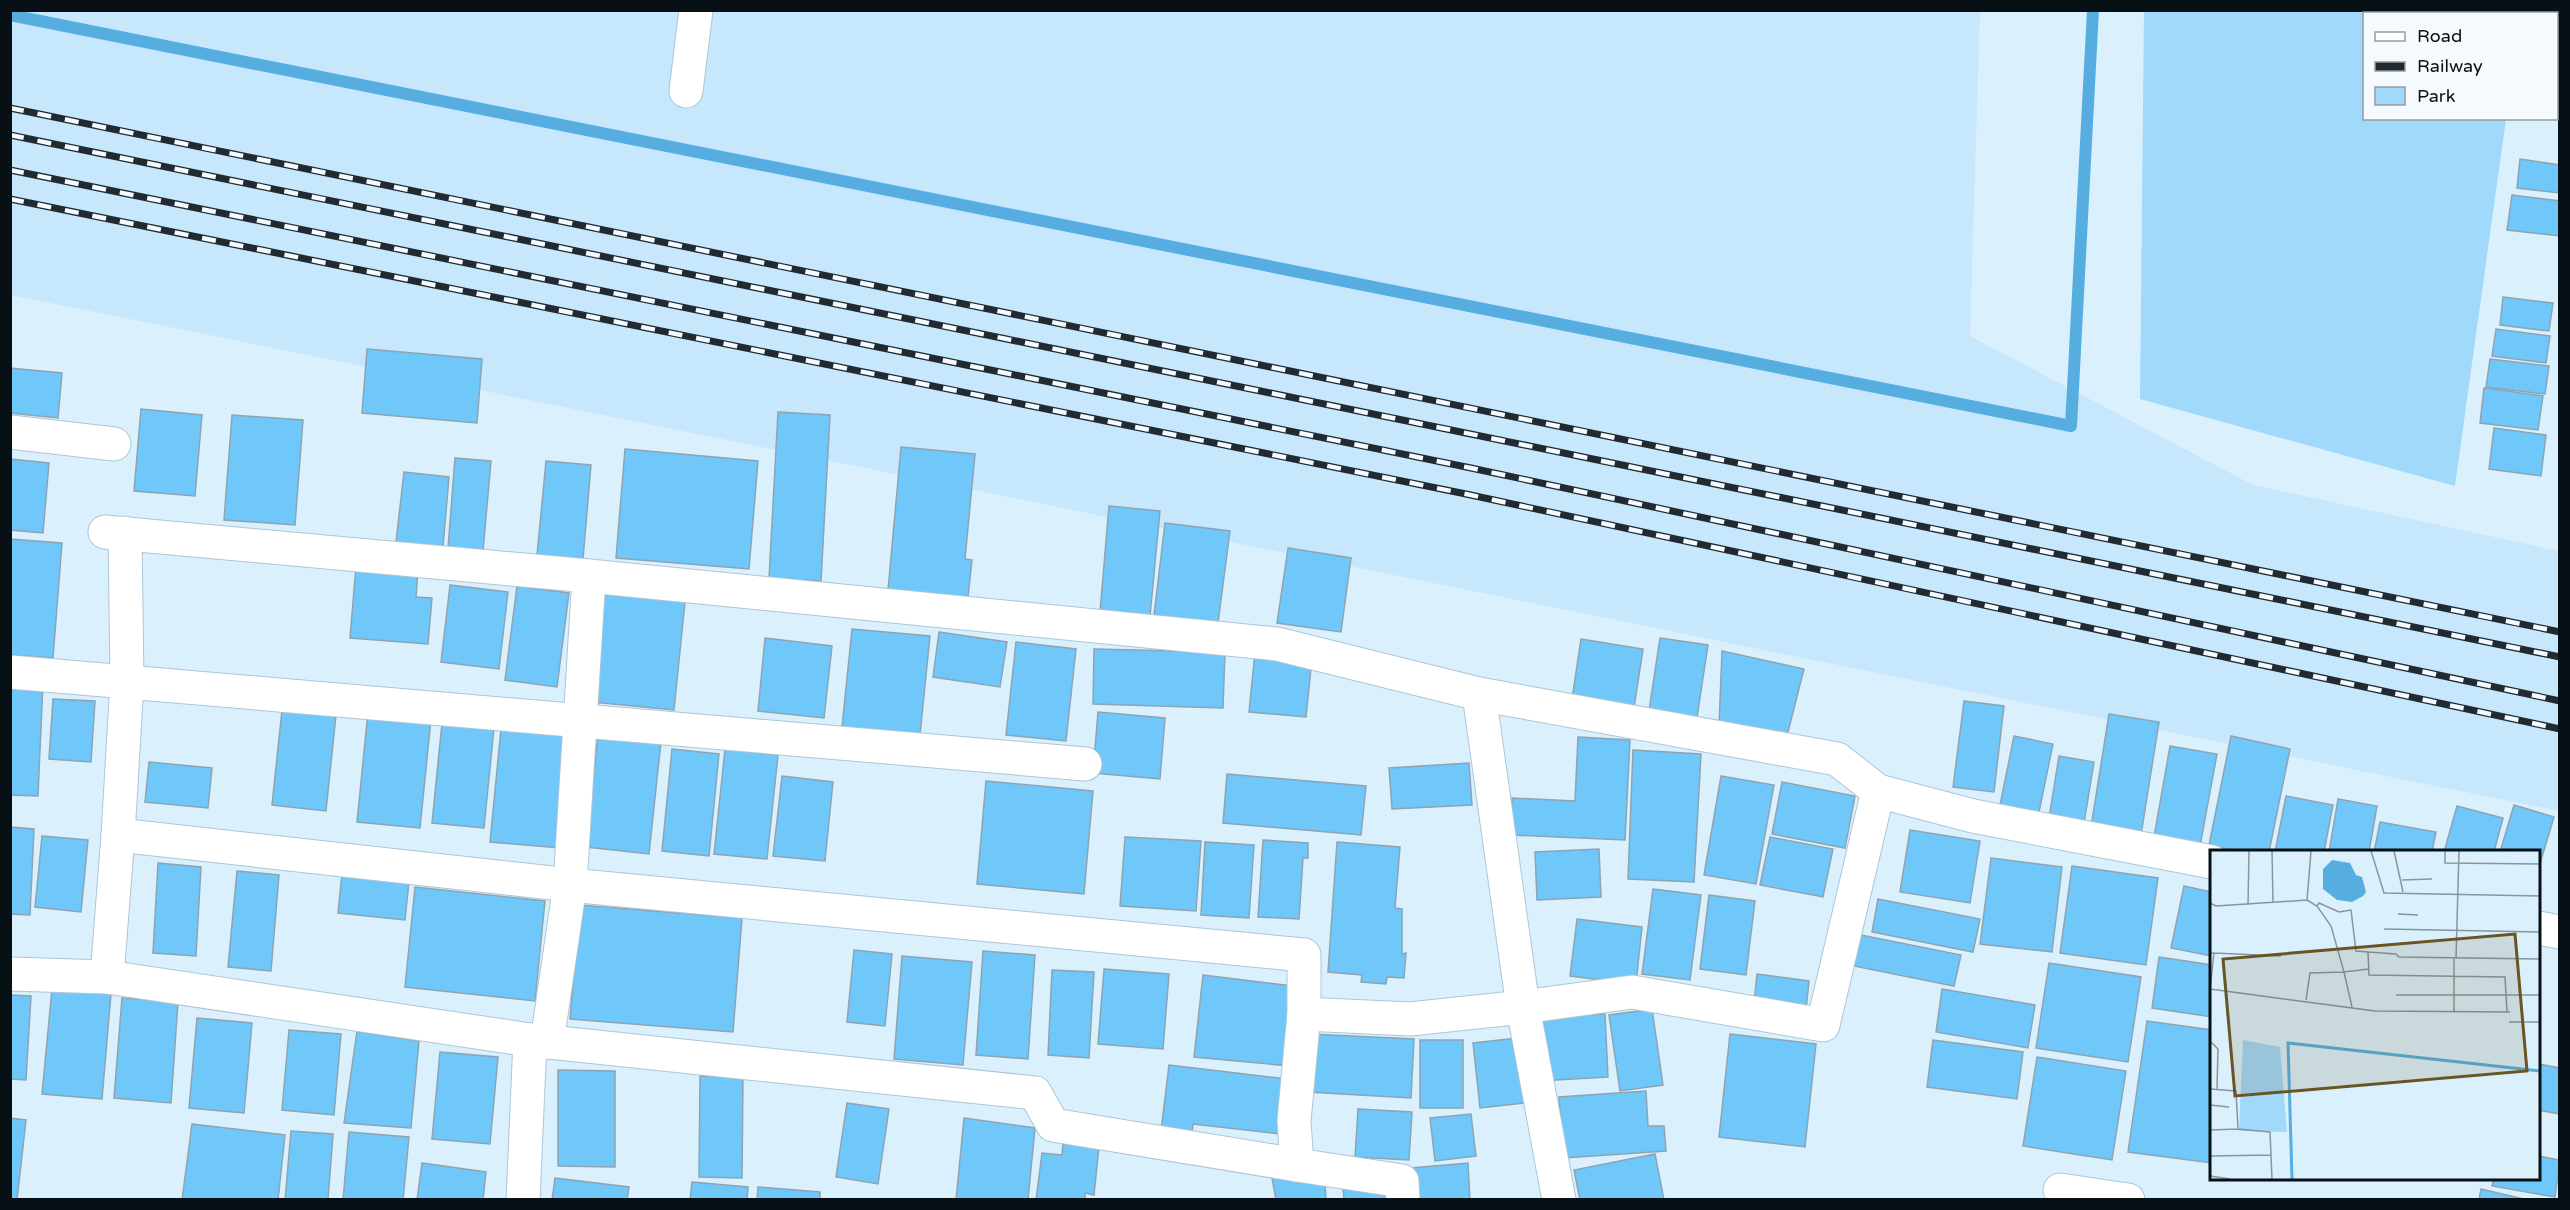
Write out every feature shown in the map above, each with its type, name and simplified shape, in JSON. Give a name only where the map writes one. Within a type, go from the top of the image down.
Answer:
[{"type":"street","points":[[686,92],[696,10]]},
{"type":"street","points":[[10,432],[114,444]]},
{"type":"street","points":[[106,977],[118,835],[127,682],[115,533],[589,576],[1277,644],[1479,694],[1837,759],[1878,791],[1973,816],[2210,862]]},
{"type":"street","points":[[523,1200],[539,1041],[570,885],[589,576]]},
{"type":"street","points":[[10,672],[1085,764]]},
{"type":"street","points":[[1479,694],[1522,1007],[1560,1200]]},
{"type":"street","points":[[1304,1014],[1410,1019],[1632,992],[1822,1025],[1878,791]]},
{"type":"street","points":[[118,835],[570,885],[1304,955],[1304,1014],[1294,1120],[1297,1165]]},
{"type":"street","points":[[2540,928],[2559,932]]},
{"type":"street","points":[[10,974],[106,977],[539,1041],[1035,1093],[1053,1125],[1402,1181],[1403,1200]]},
{"type":"street","points":[[2060,1190],[2128,1200]]},
{"type":"shaded area","points":[[10,11],[1980,11],[1970,336],[2253,485],[2559,551],[2559,811],[11,295]]},
{"type":"green space","points":[[2144,11],[2520,11],[2363,12],[2363,120],[2506,120],[2455,486],[2140,399]]},
{"type":"building","points":[[2520,159],[2560,165],[2560,193],[2517,188]]},
{"type":"building","points":[[2512,195],[2560,201],[2560,236],[2507,230]]},
{"type":"building","points":[[2503,297],[2553,303],[2549,331],[2500,325]]},
{"type":"building","points":[[2496,329],[2550,336],[2546,363],[2492,356]]},
{"type":"building","points":[[367,349],[482,359],[477,423],[362,413]]},
{"type":"building","points":[[2490,359],[2549,366],[2545,394],[2486,387]]},
{"type":"building","points":[[10,368],[62,373],[58,418],[10,413]]},
{"type":"building","points":[[2484,388],[2543,396],[2538,430],[2480,423]]},
{"type":"building","points":[[141,409],[202,415],[195,496],[134,491]]},
{"type":"building","points":[[778,412],[830,415],[821,581],[769,578]]},
{"type":"building","points":[[232,415],[303,420],[295,525],[224,520]]},
{"type":"building","points":[[2494,428],[2546,435],[2541,476],[2489,469]]},
{"type":"building","points":[[901,447],[975,454],[965,559],[972,560],[968,597],[888,590]]},
{"type":"building","points":[[625,449],[758,461],[749,569],[616,558]]},
{"type":"building","points":[[455,458],[491,461],[483,551],[448,548]]},
{"type":"building","points":[[10,459],[49,463],[43,533],[10,530]]},
{"type":"building","points":[[546,461],[591,465],[583,559],[537,555]]},
{"type":"building","points":[[404,472],[449,477],[443,547],[396,542]]},
{"type":"building","points":[[1109,506],[1160,511],[1150,616],[1100,612]]},
{"type":"building","points":[[1165,523],[1230,531],[1218,623],[1154,615]]},
{"type":"building","points":[[10,539],[62,543],[53,658],[10,655]]},
{"type":"building","points":[[1288,548],[1351,558],[1341,632],[1277,623]]},
{"type":"building","points":[[356,566],[418,570],[416,597],[432,598],[428,644],[350,638]]},
{"type":"building","points":[[450,585],[508,592],[499,669],[441,662]]},
{"type":"building","points":[[517,586],[569,593],[557,687],[505,680]]},
{"type":"building","points":[[603,594],[685,602],[674,710],[592,702]]},
{"type":"building","points":[[852,629],[930,636],[920,735],[842,727]]},
{"type":"building","points":[[939,632],[1007,642],[1000,687],[933,677]]},
{"type":"building","points":[[765,638],[832,646],[824,718],[758,711]]},
{"type":"building","points":[[1660,638],[1708,645],[1696,724],[1648,717]]},
{"type":"building","points":[[1581,639],[1643,649],[1634,708],[1572,699]]},
{"type":"building","points":[[1016,642],[1076,649],[1066,741],[1006,735]]},
{"type":"building","points":[[1094,649],[1225,652],[1223,708],[1093,704]]},
{"type":"building","points":[[1722,651],[1804,669],[1787,736],[1719,726]]},
{"type":"building","points":[[1255,652],[1312,659],[1306,717],[1249,712]]},
{"type":"building","points":[[10,681],[43,682],[38,796],[10,795]]},
{"type":"building","points":[[53,699],[95,701],[91,762],[49,759]]},
{"type":"building","points":[[1964,701],[2004,706],[1994,792],[1953,787]]},
{"type":"building","points":[[282,710],[336,715],[326,811],[272,805]]},
{"type":"building","points":[[368,712],[431,719],[420,828],[357,822]]},
{"type":"building","points":[[1098,712],[1165,718],[1160,779],[1093,773]]},
{"type":"building","points":[[2109,714],[2159,722],[2141,835],[2091,827]]},
{"type":"building","points":[[442,723],[494,728],[484,828],[432,823]]},
{"type":"building","points":[[501,729],[571,736],[560,848],[490,842]]},
{"type":"building","points":[[598,735],[661,742],[649,854],[586,847]]},
{"type":"building","points":[[2014,736],[2053,744],[2038,817],[1999,810]]},
{"type":"building","points":[[2231,736],[2290,749],[2269,850],[2232,850],[2209,845]]},
{"type":"building","points":[[1578,737],[1630,740],[1625,840],[1511,835],[1512,798],[1575,801]]},
{"type":"building","points":[[2170,746],[2217,754],[2200,846],[2154,837]]},
{"type":"building","points":[[672,749],[719,754],[709,856],[662,851]]},
{"type":"building","points":[[725,749],[778,755],[767,859],[714,854]]},
{"type":"building","points":[[1633,750],[1701,754],[1694,882],[1628,879]]},
{"type":"building","points":[[2059,756],[2094,762],[2084,823],[2049,818]]},
{"type":"building","points":[[149,762],[212,768],[208,808],[145,802]]},
{"type":"building","points":[[1469,763],[1472,805],[1392,809],[1389,768]]},
{"type":"building","points":[[1227,774],[1366,786],[1361,835],[1223,823]]},
{"type":"building","points":[[782,776],[833,782],[825,861],[773,856]]},
{"type":"building","points":[[1721,776],[1774,785],[1756,884],[1704,875]]},
{"type":"building","points":[[986,781],[1093,791],[1084,894],[977,884]]},
{"type":"building","points":[[1782,782],[1855,796],[1845,848],[1772,834]]},
{"type":"building","points":[[2286,796],[2333,805],[2324,850],[2275,850]]},
{"type":"building","points":[[2338,799],[2377,806],[2369,850],[2329,850]]},
{"type":"building","points":[[2514,805],[2554,817],[2540,863],[2540,850],[2501,850]]},
{"type":"building","points":[[2457,806],[2503,818],[2495,850],[2445,850]]},
{"type":"building","points":[[2380,822],[2436,832],[2432,850],[2374,850]]},
{"type":"building","points":[[10,827],[34,829],[30,915],[10,914]]},
{"type":"building","points":[[1910,830],[1980,841],[1970,903],[1900,892]]},
{"type":"building","points":[[42,836],[88,840],[81,912],[35,907]]},
{"type":"building","points":[[1125,837],[1201,841],[1196,911],[1120,906]]},
{"type":"building","points":[[1770,837],[1833,849],[1823,897],[1760,885]]},
{"type":"building","points":[[1263,840],[1308,843],[1308,858],[1303,858],[1299,919],[1258,917]]},
{"type":"building","points":[[1205,842],[1254,845],[1249,918],[1201,915]]},
{"type":"building","points":[[1337,842],[1400,847],[1395,908],[1402,909],[1402,954],[1406,953],[1404,978],[1387,977],[1386,984],[1361,982],[1362,975],[1328,972]]},
{"type":"building","points":[[1599,849],[1601,897],[1537,900],[1535,852]]},
{"type":"building","points":[[1991,858],[2062,867],[2052,952],[1980,944]]},
{"type":"building","points":[[158,863],[201,867],[196,956],[153,953]]},
{"type":"building","points":[[2072,866],[2158,878],[2146,965],[2060,953]]},
{"type":"building","points":[[237,871],[279,875],[271,971],[228,967]]},
{"type":"building","points":[[342,873],[409,881],[405,920],[338,913]]},
{"type":"building","points":[[2184,886],[2210,892],[2210,956],[2171,948]]},
{"type":"building","points":[[415,887],[545,901],[535,1001],[405,987]]},
{"type":"building","points":[[1653,889],[1701,895],[1690,980],[1642,974]]},
{"type":"building","points":[[1709,895],[1755,901],[1746,975],[1700,969]]},
{"type":"building","points":[[1878,899],[1980,919],[1973,952],[1872,932]]},
{"type":"building","points":[[579,905],[742,918],[733,1032],[570,1019]]},
{"type":"building","points":[[1577,919],[1642,927],[1636,984],[1570,976]]},
{"type":"building","points":[[1861,935],[1961,955],[1954,986],[1854,966]]},
{"type":"building","points":[[854,950],[892,954],[885,1026],[847,1022]]},
{"type":"building","points":[[983,951],[1035,955],[1028,1059],[976,1055]]},
{"type":"building","points":[[902,956],[972,962],[963,1065],[894,1059]]},
{"type":"building","points":[[2159,957],[2210,965],[2210,1017],[2152,1008]]},
{"type":"building","points":[[2049,963],[2141,977],[2128,1062],[2036,1048]]},
{"type":"building","points":[[1104,969],[1169,974],[1163,1049],[1098,1044]]},
{"type":"building","points":[[1052,970],[1094,972],[1089,1058],[1048,1055]]},
{"type":"building","points":[[1757,974],[1809,981],[1806,1010],[1754,1003]]},
{"type":"building","points":[[1203,975],[1293,986],[1290,1066],[1194,1057]]},
{"type":"building","points":[[52,989],[111,994],[102,1099],[42,1094]]},
{"type":"building","points":[[1942,989],[2035,1005],[2028,1048],[1936,1032]]},
{"type":"building","points":[[10,995],[31,996],[26,1080],[10,1079]]},
{"type":"building","points":[[122,998],[178,1002],[171,1103],[114,1098]]},
{"type":"building","points":[[1652,1009],[1663,1085],[1620,1091],[1609,1015]]},
{"type":"building","points":[[1605,1014],[1608,1077],[1539,1081],[1535,1017]]},
{"type":"building","points":[[197,1018],[252,1023],[244,1113],[189,1108]]},
{"type":"building","points":[[2147,1021],[2210,1030],[2210,1163],[2128,1152]]},
{"type":"building","points":[[289,1030],[341,1034],[334,1115],[282,1110]]},
{"type":"building","points":[[357,1031],[419,1041],[411,1128],[344,1123]]},
{"type":"building","points":[[1310,1034],[1414,1039],[1411,1098],[1307,1092]]},
{"type":"building","points":[[1730,1034],[1816,1044],[1805,1147],[1719,1137]]},
{"type":"building","points":[[1517,1038],[1524,1103],[1480,1108],[1473,1043]]},
{"type":"building","points":[[1420,1040],[1463,1040],[1463,1108],[1420,1108]]},
{"type":"building","points":[[1933,1040],[2023,1052],[2017,1099],[1927,1087]]},
{"type":"building","points":[[440,1052],[498,1057],[490,1144],[432,1139]]},
{"type":"building","points":[[2037,1057],[2126,1071],[2112,1160],[2023,1146]]},
{"type":"building","points":[[2540,1064],[2560,1068],[2560,1114],[2540,1110]]},
{"type":"building","points":[[1169,1065],[1287,1079],[1280,1134],[1193,1124],[1192,1135],[1161,1131]]},
{"type":"building","points":[[558,1070],[615,1071],[615,1167],[558,1166]]},
{"type":"building","points":[[700,1076],[743,1077],[742,1178],[699,1177]]},
{"type":"building","points":[[1646,1091],[1648,1126],[1664,1126],[1666,1151],[1564,1158],[1559,1097]]},
{"type":"building","points":[[847,1103],[889,1109],[878,1184],[836,1177]]},
{"type":"building","points":[[1358,1109],[1412,1112],[1409,1160],[1355,1157]]},
{"type":"building","points":[[1471,1114],[1476,1156],[1435,1161],[1430,1118]]},
{"type":"building","points":[[10,1118],[26,1120],[17,1200],[10,1200]]},
{"type":"building","points":[[964,1118],[1035,1128],[1028,1200],[956,1200]]},
{"type":"building","points":[[192,1124],[285,1135],[278,1200],[182,1200]]},
{"type":"building","points":[[291,1131],[333,1134],[328,1200],[285,1200]]},
{"type":"building","points":[[349,1132],[409,1137],[403,1200],[343,1200]]},
{"type":"building","points":[[1063,1142],[1099,1147],[1094,1195],[1085,1193],[1085,1200],[1036,1200],[1042,1153],[1062,1155]]},
{"type":"building","points":[[1655,1154],[1664,1200],[1580,1200],[1574,1170]]},
{"type":"building","points":[[2540,1156],[2560,1160],[2555,1197],[2492,1186],[2494,1180],[2540,1180]]},
{"type":"building","points":[[422,1163],[486,1172],[483,1200],[417,1200]]},
{"type":"building","points":[[1468,1163],[1470,1200],[1413,1200],[1411,1168]]},
{"type":"building","points":[[1300,1173],[1325,1183],[1326,1200],[1276,1200],[1272,1178]]},
{"type":"building","points":[[555,1178],[629,1187],[627,1200],[552,1200]]},
{"type":"building","points":[[692,1182],[748,1187],[747,1200],[690,1200]]},
{"type":"building","points":[[758,1187],[820,1192],[820,1200],[757,1200]]},
{"type":"building","points":[[1343,1187],[1395,1192],[1394,1200],[1344,1200]]},
{"type":"building","points":[[2481,1189],[2528,1200],[2479,1200]]},
{"type":"waterway","points":[[10,15],[2071,426],[2093,10]]},
{"type":"railway","points":[[10,108],[2560,632]]},
{"type":"railway","points":[[10,135],[2560,657]]},
{"type":"railway","points":[[10,170],[1471,468],[2560,701]]},
{"type":"railway","points":[[10,199],[1466,494],[2560,729]]}]
